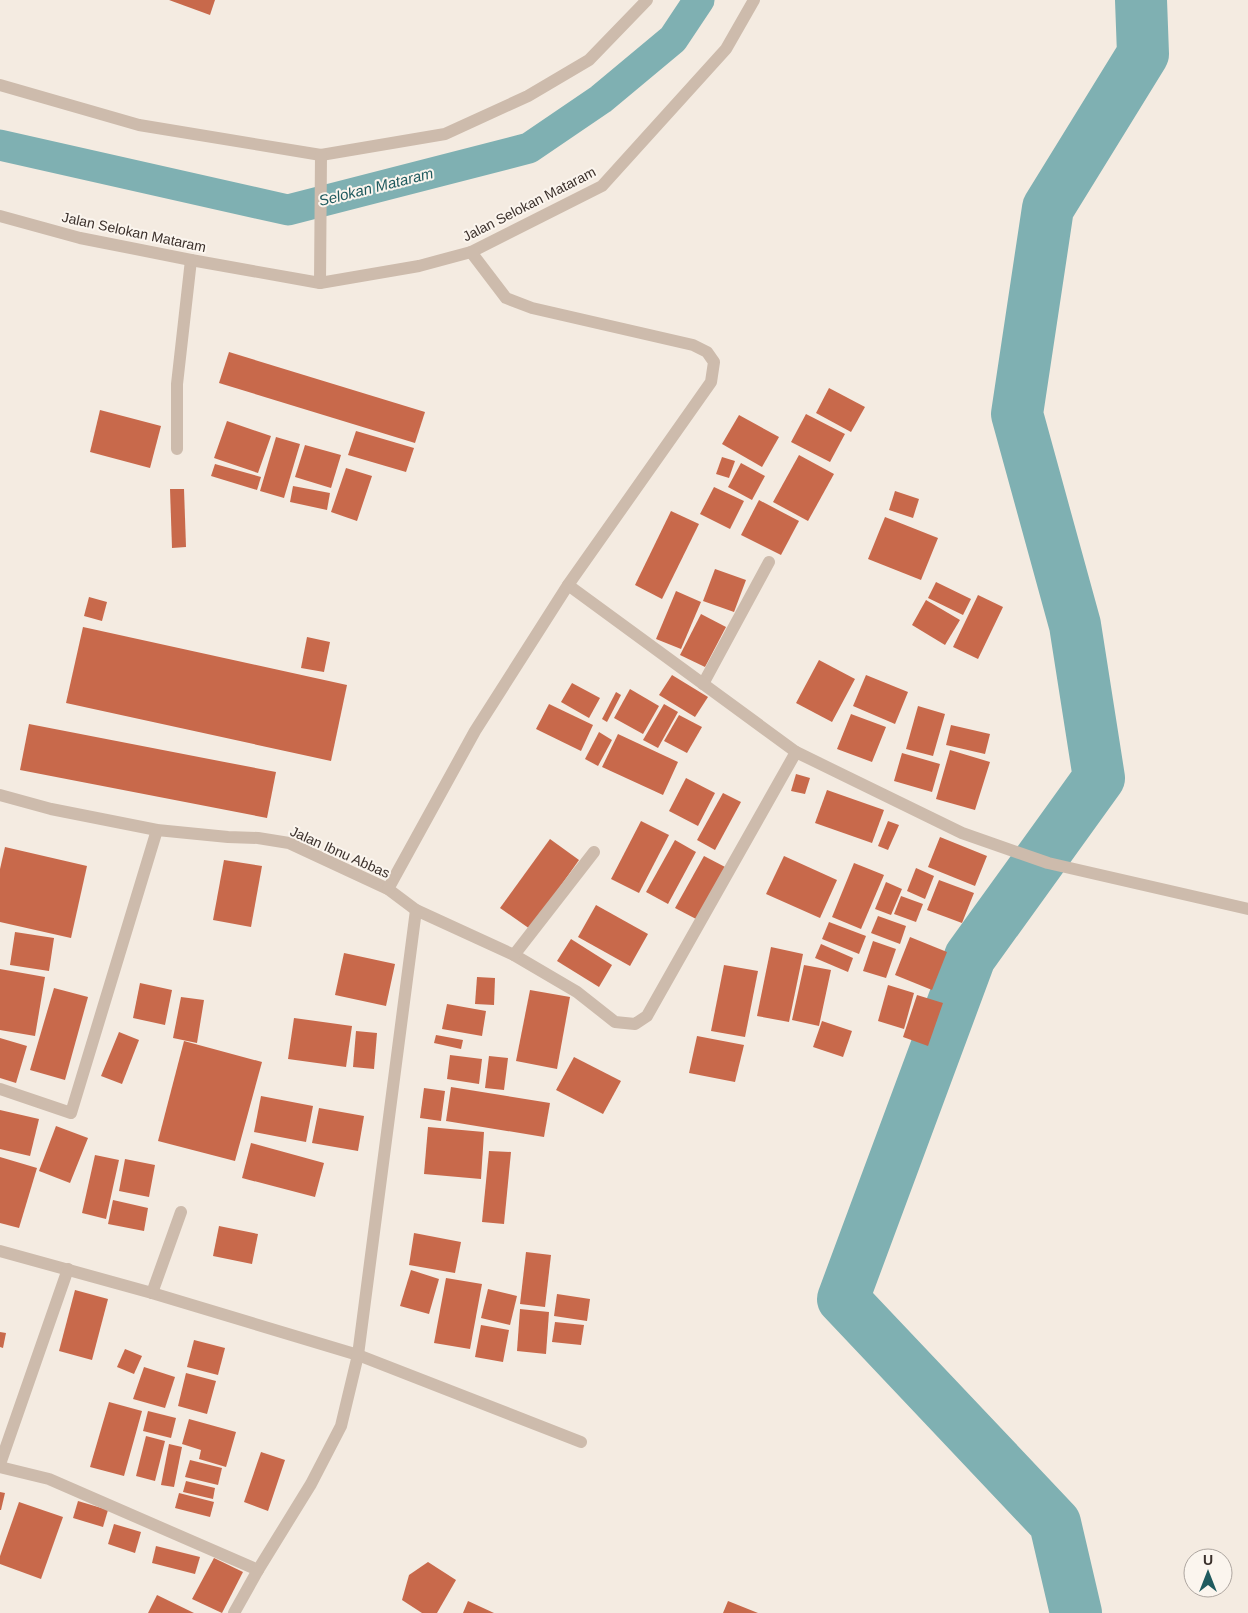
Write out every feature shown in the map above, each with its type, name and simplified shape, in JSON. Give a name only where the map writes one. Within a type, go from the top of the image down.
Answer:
[{"type":"street","points":[[0,85],[139,125],[321,155],[444,134],[528,96],[590,60],[647,0]]},
{"type":"street","name":"Jalan Selokan Mataram","points":[[0,216],[80,238],[320,283],[419,266],[471,252],[602,186],[726,49],[754,0]]},
{"type":"street","points":[[320,283],[321,155]]},
{"type":"street","points":[[388,889],[475,731],[568,585],[710,382],[714,362],[707,352],[692,345],[532,308],[506,298],[471,252]]},
{"type":"street","points":[[177,449],[177,384],[191,260]]},
{"type":"street","points":[[703,684],[769,562]]},
{"type":"street","points":[[568,585],[796,752],[962,833],[1048,863],[1248,909]]},
{"type":"street","name":"Jalan Ibnu Abbas","points":[[0,795],[51,809],[157,830],[258,838],[289,843],[388,889],[416,910],[514,955],[577,992],[615,1022],[635,1024],[647,1016],[655,1003],[796,752]]},
{"type":"street","points":[[0,1089],[71,1113],[157,830]]},
{"type":"street","points":[[514,955],[594,852]]},
{"type":"street","points":[[234,1613],[311,1484],[340,1426],[358,1355],[416,910]]},
{"type":"street","points":[[152,1293],[181,1212]]},
{"type":"street","points":[[0,1251],[152,1293],[358,1355],[581,1442]]},
{"type":"street","points":[[68,1269],[0,1465],[49,1479],[258,1570]]},
{"type":"building","points":[[169,0],[215,0],[210,15]]},
{"type":"building","points":[[229,352],[425,412],[415,443],[219,383]]},
{"type":"building","points":[[829,388],[865,407],[851,432],[816,413]]},
{"type":"building","points":[[100,410],[161,426],[150,468],[90,452]]},
{"type":"building","points":[[806,414],[845,434],[830,462],[791,442]]},
{"type":"building","points":[[739,415],[779,437],[762,467],[722,444]]},
{"type":"building","points":[[227,421],[271,436],[258,473],[214,458]]},
{"type":"building","points":[[356,431],[414,448],[406,472],[348,455]]},
{"type":"building","points":[[276,437],[300,444],[284,498],[260,491]]},
{"type":"building","points":[[305,445],[341,455],[331,488],[295,477]]},
{"type":"building","points":[[799,455],[834,474],[808,521],[773,502]]},
{"type":"building","points":[[722,457],[735,461],[729,478],[716,474]]},
{"type":"building","points":[[741,463],[765,476],[752,500],[728,487]]},
{"type":"building","points":[[215,464],[261,477],[257,490],[211,476]]},
{"type":"building","points":[[346,468],[372,476],[357,521],[331,512]]},
{"type":"building","points":[[293,486],[330,493],[327,510],[290,502]]},
{"type":"building","points":[[714,487],[744,501],[730,529],[700,514]]},
{"type":"building","points":[[170,489],[184,489],[186,547],[172,548]]},
{"type":"building","points":[[895,491],[919,499],[913,518],[889,510]]},
{"type":"building","points":[[759,500],[799,521],[781,555],[741,535]]},
{"type":"building","points":[[671,511],[699,524],[662,599],[635,585]]},
{"type":"building","points":[[885,517],[938,538],[921,580],[868,559]]},
{"type":"building","points":[[715,569],[746,580],[734,612],[703,601]]},
{"type":"building","points":[[936,582],[971,599],[963,615],[928,598]]},
{"type":"building","points":[[676,591],[701,602],[681,649],[656,639]]},
{"type":"building","points":[[978,595],[1003,607],[978,659],[953,647]]},
{"type":"building","points":[[89,597],[107,602],[102,621],[84,616]]},
{"type":"building","points":[[926,600],[960,620],[945,645],[912,625]]},
{"type":"building","points":[[701,614],[726,627],[705,667],[680,655]]},
{"type":"building","points":[[83,627],[347,685],[331,761],[66,703]]},
{"type":"building","points":[[307,637],[330,642],[324,672],[301,668]]},
{"type":"building","points":[[819,660],[855,679],[832,722],[796,703]]},
{"type":"building","points":[[672,675],[708,697],[695,717],[659,695]]},
{"type":"building","points":[[866,675],[908,692],[895,724],[853,706]]},
{"type":"building","points":[[572,683],[600,698],[589,718],[561,702]]},
{"type":"building","points":[[630,689],[659,706],[643,734],[614,718]]},
{"type":"building","points":[[616,692],[621,695],[607,722],[602,719]]},
{"type":"building","points":[[549,704],[593,725],[581,751],[536,729]]},
{"type":"building","points":[[664,704],[678,712],[658,748],[643,740]]},
{"type":"building","points":[[918,706],[945,714],[933,756],[906,749]]},
{"type":"building","points":[[851,714],[886,727],[872,762],[837,749]]},
{"type":"building","points":[[679,715],[702,727],[687,753],[664,741]]},
{"type":"building","points":[[29,724],[276,772],[267,818],[20,770]]},
{"type":"building","points":[[951,725],[990,734],[985,754],[946,745]]},
{"type":"building","points":[[599,732],[612,740],[598,766],[585,759]]},
{"type":"building","points":[[618,734],[678,762],[663,795],[602,767]]},
{"type":"building","points":[[950,750],[990,762],[975,810],[936,799]]},
{"type":"building","points":[[902,753],[940,764],[932,792],[894,781]]},
{"type":"building","points":[[796,774],[810,778],[805,794],[791,791]]},
{"type":"building","points":[[686,778],[715,793],[698,826],[669,811]]},
{"type":"building","points":[[827,790],[884,810],[872,843],[815,823]]},
{"type":"building","points":[[723,793],[741,802],[715,850],[697,840]]},
{"type":"building","points":[[641,821],[669,835],[639,893],[611,879]]},
{"type":"building","points":[[888,821],[899,825],[888,850],[878,846]]},
{"type":"building","points":[[940,837],[987,856],[975,886],[928,867]]},
{"type":"building","points":[[550,839],[579,860],[530,929],[500,908]]},
{"type":"building","points":[[675,840],[696,852],[668,904],[646,892]]},
{"type":"building","points":[[5,847],[87,866],[71,938],[0,922],[0,869]]},
{"type":"building","points":[[704,856],[727,868],[698,920],[675,908]]},
{"type":"building","points":[[784,856],[837,880],[820,918],[766,894]]},
{"type":"building","points":[[224,860],[262,866],[251,927],[213,920]]},
{"type":"building","points":[[854,863],[884,875],[861,929],[832,917]]},
{"type":"building","points":[[916,868],[934,876],[925,899],[907,891]]},
{"type":"building","points":[[939,880],[974,893],[962,923],[927,910]]},
{"type":"building","points":[[886,882],[902,889],[891,915],[875,909]]},
{"type":"building","points":[[901,896],[923,904],[916,922],[894,914]]},
{"type":"building","points":[[596,905],[648,934],[630,966],[578,937]]},
{"type":"building","points":[[878,916],[906,926],[900,944],[871,933]]},
{"type":"building","points":[[829,922],[866,936],[859,954],[822,939]]},
{"type":"building","points":[[15,932],[54,938],[49,971],[10,965]]},
{"type":"building","points":[[910,937],[947,952],[932,990],[895,975]]},
{"type":"building","points":[[571,939],[612,965],[599,987],[557,961]]},
{"type":"building","points":[[873,941],[896,949],[886,978],[863,971]]},
{"type":"building","points":[[821,944],[853,958],[848,972],[815,958]]},
{"type":"building","points":[[771,947],[803,954],[789,1022],[757,1016]]},
{"type":"building","points":[[344,953],[395,964],[386,1006],[335,995]]},
{"type":"building","points":[[724,965],[758,971],[745,1037],[711,1031]]},
{"type":"building","points":[[804,965],[831,970],[819,1026],[792,1020]]},
{"type":"building","points":[[0,969],[45,977],[35,1036],[0,1030]]},
{"type":"building","points":[[477,977],[495,978],[494,1005],[475,1004]]},
{"type":"building","points":[[140,983],[172,990],[165,1025],[133,1018]]},
{"type":"building","points":[[888,985],[914,993],[904,1029],[878,1021]]},
{"type":"building","points":[[54,988],[88,997],[65,1080],[30,1070]]},
{"type":"building","points":[[530,990],[570,997],[557,1069],[516,1061]]},
{"type":"building","points":[[917,995],[943,1003],[928,1046],[903,1037]]},
{"type":"building","points":[[181,997],[204,1000],[197,1043],[173,1038]]},
{"type":"building","points":[[447,1004],[486,1011],[482,1036],[442,1029]]},
{"type":"building","points":[[294,1018],[352,1026],[346,1067],[288,1059]]},
{"type":"building","points":[[822,1021],[852,1031],[843,1057],[813,1047]]},
{"type":"building","points":[[356,1031],[377,1033],[374,1069],[353,1067]]},
{"type":"building","points":[[119,1032],[139,1040],[122,1084],[101,1076]]},
{"type":"building","points":[[436,1035],[463,1040],[461,1049],[434,1043]]},
{"type":"building","points":[[697,1036],[744,1045],[735,1082],[689,1073]]},
{"type":"building","points":[[0,1038],[27,1046],[16,1083],[0,1078]]},
{"type":"building","points":[[184,1041],[262,1062],[235,1161],[158,1141]]},
{"type":"building","points":[[450,1055],[482,1059],[479,1084],[447,1079]]},
{"type":"building","points":[[489,1056],[508,1058],[504,1090],[485,1088]]},
{"type":"building","points":[[574,1057],[621,1081],[603,1114],[556,1090]]},
{"type":"building","points":[[451,1087],[550,1103],[544,1137],[446,1121]]},
{"type":"building","points":[[424,1088],[445,1091],[441,1121],[420,1118]]},
{"type":"building","points":[[261,1096],[313,1106],[306,1142],[254,1132]]},
{"type":"building","points":[[319,1108],[364,1116],[358,1151],[312,1143]]},
{"type":"building","points":[[0,1110],[39,1119],[30,1156],[0,1149]]},
{"type":"building","points":[[56,1126],[88,1138],[70,1183],[39,1171]]},
{"type":"building","points":[[428,1127],[484,1132],[481,1179],[424,1174]]},
{"type":"building","points":[[251,1143],[324,1163],[315,1197],[242,1178]]},
{"type":"building","points":[[489,1151],[511,1152],[504,1224],[482,1222]]},
{"type":"building","points":[[95,1155],[119,1160],[106,1219],[82,1213]]},
{"type":"building","points":[[0,1157],[37,1168],[19,1228],[0,1223]]},
{"type":"building","points":[[125,1159],[155,1165],[149,1197],[119,1191]]},
{"type":"building","points":[[113,1200],[148,1208],[144,1231],[108,1224]]},
{"type":"building","points":[[219,1226],[258,1234],[252,1264],[213,1256]]},
{"type":"building","points":[[414,1233],[461,1242],[455,1273],[409,1265]]},
{"type":"building","points":[[526,1252],[551,1255],[545,1307],[520,1304]]},
{"type":"building","points":[[411,1270],[439,1279],[429,1314],[400,1306]]},
{"type":"building","points":[[446,1278],[482,1284],[470,1349],[434,1343]]},
{"type":"building","points":[[488,1289],[517,1296],[510,1325],[481,1318]]},
{"type":"building","points":[[75,1290],[108,1299],[92,1360],[59,1351]]},
{"type":"building","points":[[557,1294],[590,1299],[587,1321],[554,1316]]},
{"type":"building","points":[[520,1309],[549,1312],[546,1354],[517,1351]]},
{"type":"building","points":[[555,1322],[584,1325],[581,1345],[552,1342]]},
{"type":"building","points":[[481,1325],[509,1330],[503,1362],[475,1357]]},
{"type":"building","points":[[0,1332],[6,1333],[3,1348],[0,1347]]},
{"type":"building","points":[[194,1340],[225,1348],[218,1375],[187,1367]]},
{"type":"building","points":[[125,1349],[142,1356],[134,1374],[117,1367]]},
{"type":"building","points":[[144,1367],[175,1377],[165,1408],[133,1399]]},
{"type":"building","points":[[186,1373],[216,1381],[207,1414],[178,1406]]},
{"type":"building","points":[[109,1402],[142,1411],[124,1476],[90,1467]]},
{"type":"building","points":[[148,1411],[176,1418],[171,1438],[143,1431]]},
{"type":"building","points":[[189,1419],[236,1432],[226,1467],[199,1459],[201,1450],[182,1444]]},
{"type":"building","points":[[146,1436],[165,1441],[155,1481],[136,1476]]},
{"type":"building","points":[[169,1444],[182,1447],[174,1487],[161,1485]]},
{"type":"building","points":[[261,1452],[285,1460],[268,1511],[244,1502]]},
{"type":"building","points":[[190,1460],[222,1468],[218,1485],[185,1477]]},
{"type":"building","points":[[186,1481],[215,1488],[213,1499],[183,1492]]},
{"type":"building","points":[[0,1492],[5,1493],[1,1510],[0,1510]]},
{"type":"building","points":[[179,1493],[214,1502],[210,1517],[175,1508]]},
{"type":"building","points":[[78,1501],[108,1510],[103,1527],[73,1518]]},
{"type":"building","points":[[19,1502],[63,1517],[41,1579],[0,1564],[0,1556]]},
{"type":"building","points":[[114,1524],[141,1532],[135,1553],[108,1544]]},
{"type":"building","points":[[156,1546],[200,1557],[195,1574],[152,1563]]},
{"type":"building","points":[[214,1558],[243,1572],[222,1613],[192,1599]]},
{"type":"building","points":[[428,1562],[456,1580],[437,1613],[422,1613],[402,1600],[409,1575]]},
{"type":"building","points":[[157,1595],[194,1613],[148,1613]]},
{"type":"building","points":[[468,1601],[494,1613],[463,1613]]},
{"type":"building","points":[[728,1601],[758,1613],[723,1613]]},
{"type":"waterway","name":"Selokan Mataram","points":[[0,145],[288,210],[529,148],[601,99],[673,39],[699,0]]},
{"type":"waterway","points":[[1076,1613],[1055,1523],[843,1299],[970,957],[1099,778],[1075,625],[1017,414],[1048,208],[1143,54],[1141,0]]}]
